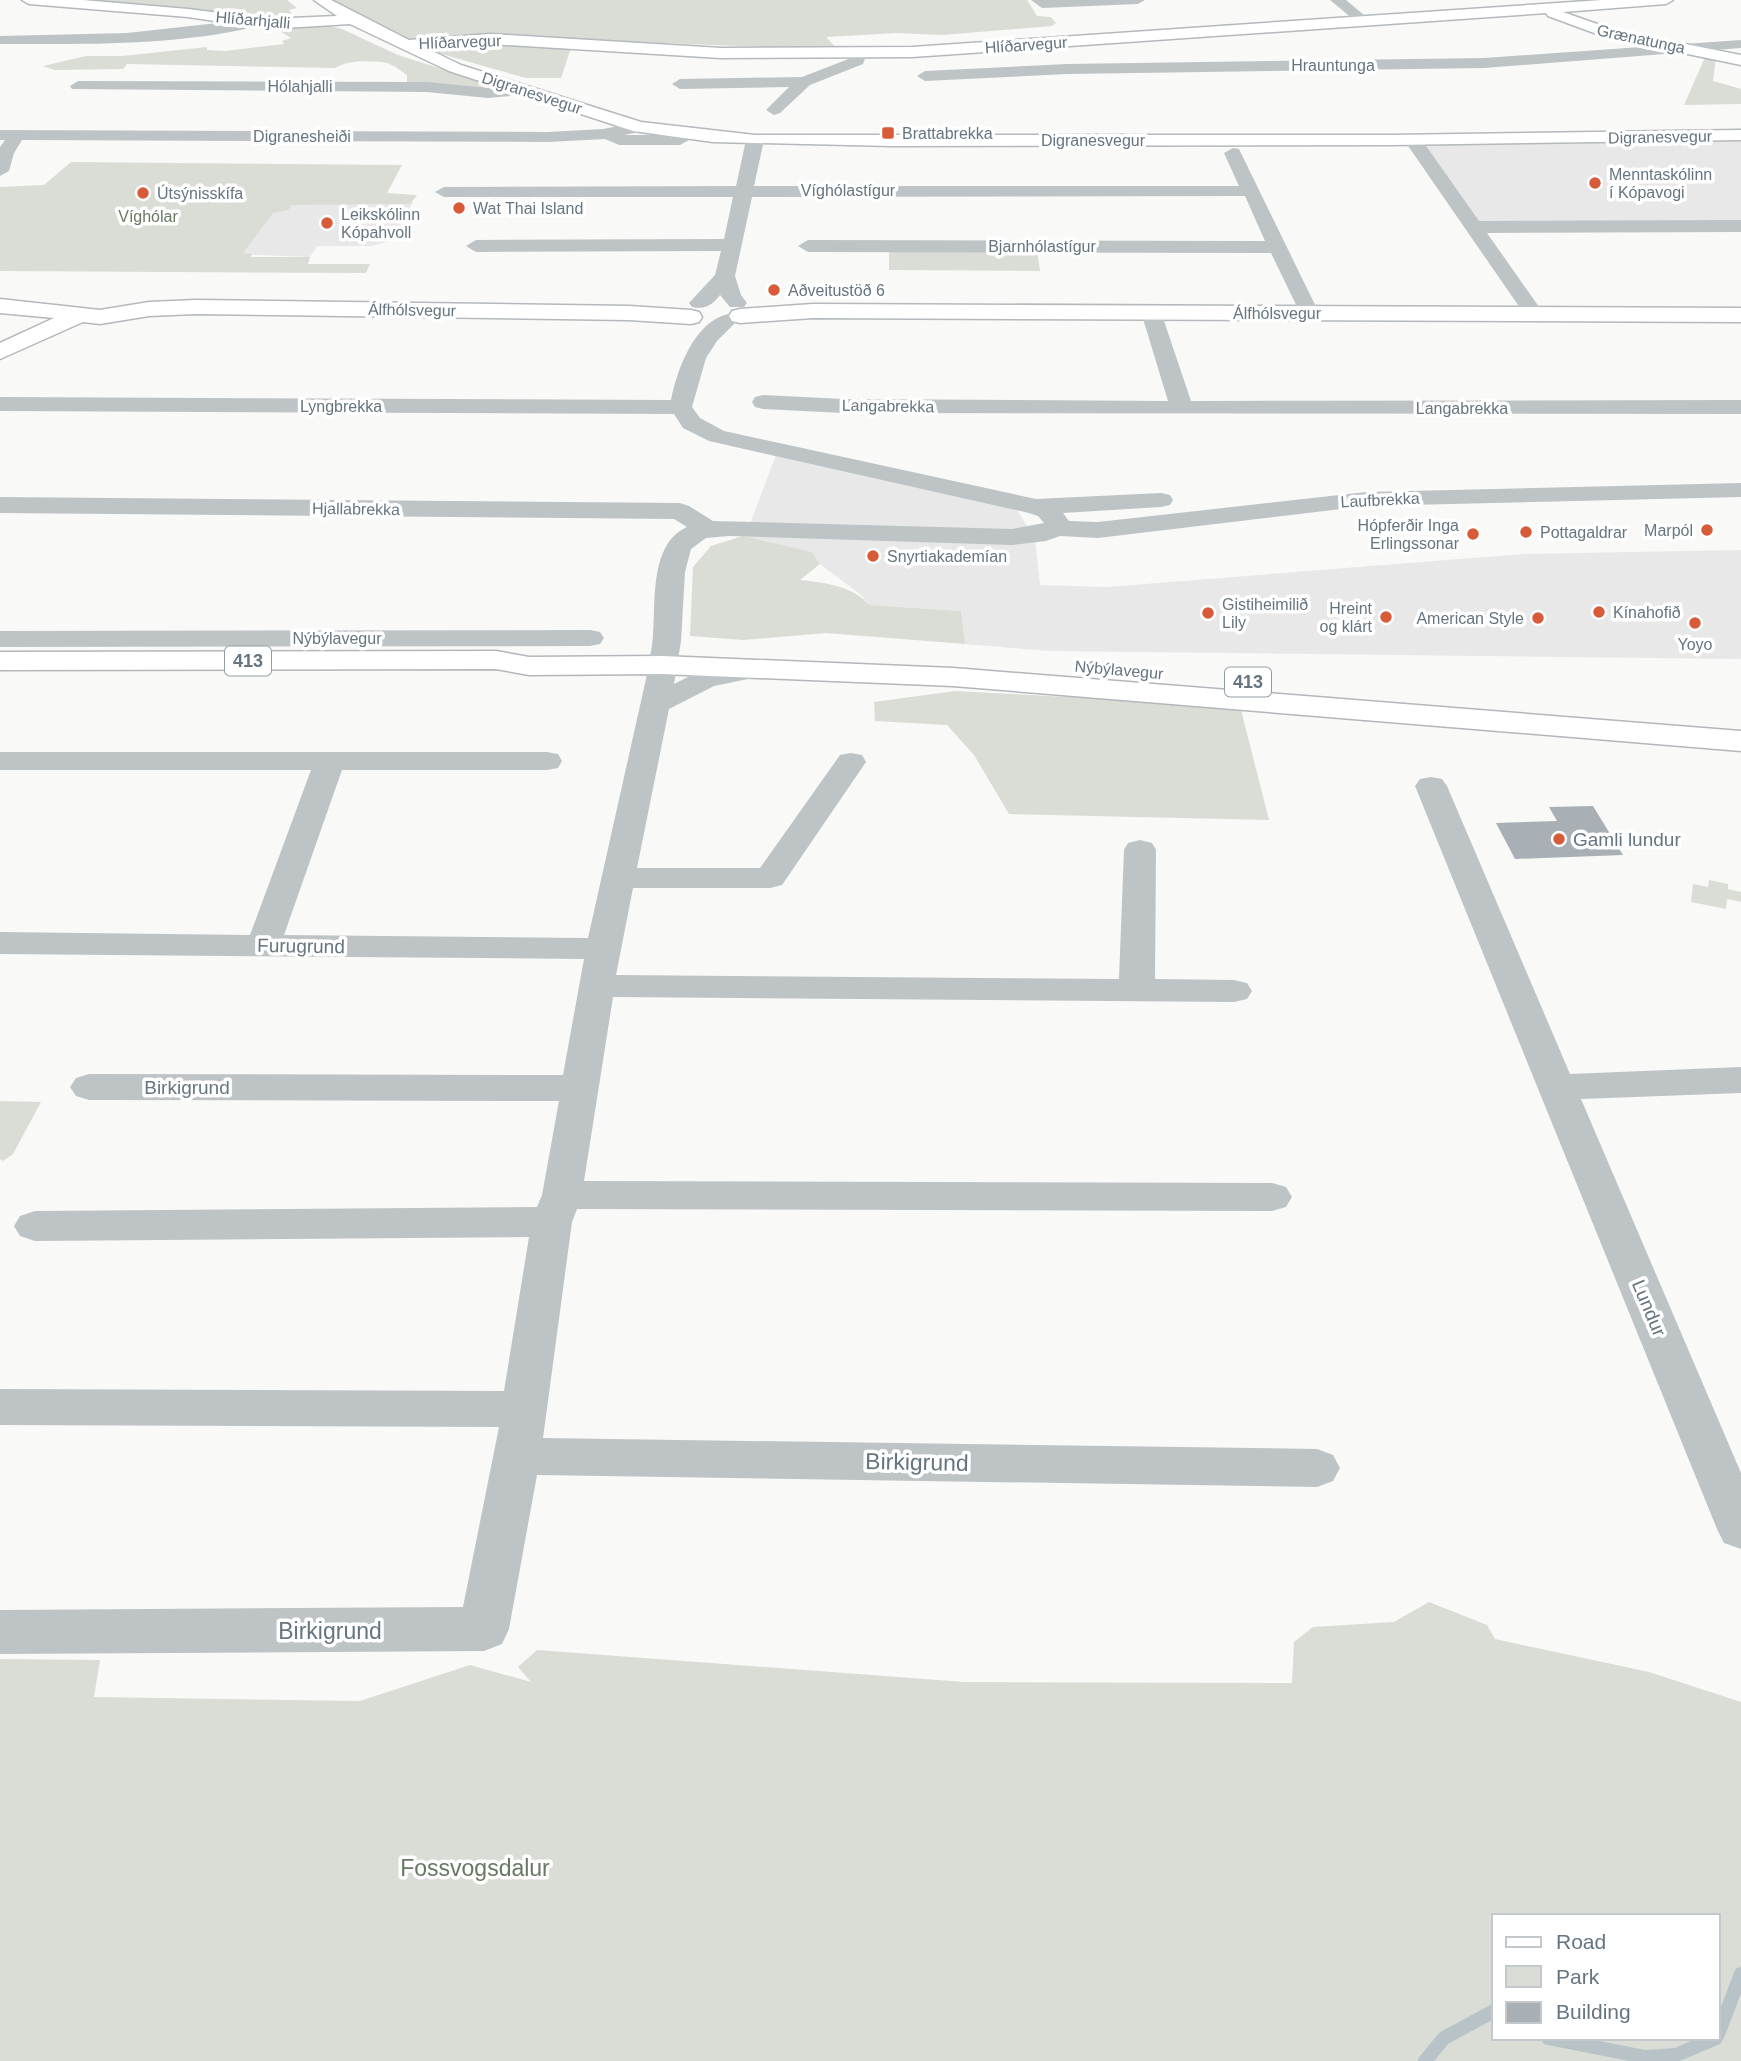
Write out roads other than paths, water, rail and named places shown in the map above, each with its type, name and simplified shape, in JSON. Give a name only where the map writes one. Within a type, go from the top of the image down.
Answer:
[{"type":"street","name":"Hlíðarhjalli","points":[[29,0],[188,13],[254,23],[288,25],[352,19]]},
{"type":"street","name":"Digranesvegur","points":[[313,0],[333,22],[387,48],[639,127],[755,141],[1413,140],[1741,135]]},
{"type":"street","name":"Digranesvegur","points":[[321,0],[352,19],[455,68]]},
{"type":"street","points":[[1038,0],[1042,4],[1138,0]]},
{"type":"street","points":[[1337,0],[1364,21]]},
{"type":"street","name":"Hlíðarvegur","points":[[387,48],[491,39],[721,53],[859,53],[1032,46],[1666,0]]},
{"type":"street","name":"Grænatunga","points":[[1545,9],[1592,29],[1741,60]]},
{"type":"street","points":[[0,40],[146,36],[254,23]]},
{"type":"street","points":[[11,25],[89,27],[146,36]]},
{"type":"street","name":"Hrauntunga","points":[[925,76],[1067,69],[1467,64],[1741,44]]},
{"type":"street","points":[[680,84],[804,82],[858,61],[859,53]]},
{"type":"street","points":[[774,110],[804,82]]},
{"type":"street","name":"Hólahjalli","points":[[78,86],[376,86],[427,87],[488,93],[522,90]]},
{"type":"street","name":"Digranesheiði","points":[[5,135],[548,137],[603,134],[639,127]]},
{"type":"street","name":"Digranesheiði","points":[[603,134],[619,140],[680,140]]},
{"type":"street","points":[[0,171],[5,153],[5,135]]},
{"type":"street","points":[[1413,140],[1534,314]]},
{"type":"street","points":[[664,658],[674,557],[683,541],[706,530],[752,527],[1012,537],[1046,533],[1058,523],[1055,517],[1036,507],[717,436],[691,423],[681,407],[684,389],[699,350],[736,311],[725,276],[755,141]]},
{"type":"street","points":[[1233,153],[1309,313]]},
{"type":"street","name":"Víghólastígur","points":[[444,192],[1251,191]]},
{"type":"street","points":[[1473,227],[1741,226]]},
{"type":"street","points":[[476,246],[731,244]]},
{"type":"street","name":"Bjarnhólastígur","points":[[808,246],[1276,247]]},
{"type":"street","points":[[699,350],[694,311],[725,276]]},
{"type":"street","name":"Álfhólsvegur","points":[[0,306],[102,313],[196,307],[629,313],[694,311],[723,301],[736,311],[1741,315]]},
{"type":"street","points":[[1151,312],[1182,408]]},
{"type":"street","points":[[0,352],[102,313]]},
{"type":"street","points":[[0,360],[102,313]]},
{"type":"street","name":"Langabrekka","points":[[763,402],[842,406],[1182,408],[1741,407]]},
{"type":"street","name":"Lyngbrekka","points":[[0,404],[681,407]]},
{"type":"street","name":"Laufbrekka","points":[[1055,528],[1098,530],[1366,499],[1741,490]]},
{"type":"street","points":[[1036,507],[1271,494]]},
{"type":"street","name":"Hjallabrekka","points":[[0,505],[680,511],[706,530]]},
{"type":"street","name":"Nýbýlavegur","points":[[0,639],[590,638]]},
{"type":"street","name":"Nýbýlavegur","points":[[0,661],[496,660],[529,666],[808,652],[1038,663],[1741,721]]},
{"type":"street","name":"Nýbýlavegur","points":[[664,658],[762,668],[999,680],[1741,741]]},
{"type":"street","name":"Birkigrund","points":[[0,1632],[484,1629],[525,1409],[599,967],[664,658]]},
{"type":"street","points":[[656,704],[706,678],[762,668]]},
{"type":"street","points":[[0,761],[547,761]]},
{"type":"street","points":[[263,946],[330,761]]},
{"type":"street","points":[[618,878],[770,878],[851,762]]},
{"type":"street","name":"Lundur","points":[[1432,786],[1741,1530]]},
{"type":"street","points":[[1137,990],[1140,850]]},
{"type":"street","name":"Furugrund","points":[[0,943],[263,946],[599,967]]},
{"type":"street","points":[[599,967],[1137,990],[1234,991]]},
{"type":"street","points":[[1557,1087],[1741,1080]]},
{"type":"street","name":"Birkigrund","points":[[89,1087],[579,1088]]},
{"type":"street","points":[[35,1226],[557,1209],[1272,1197]]},
{"type":"street","points":[[0,1407],[525,1409]]},
{"type":"street","name":"Birkigrund","points":[[517,1455],[1317,1468]]},
{"type":"waterway","points":[[1720,2029],[1741,1974]]},
{"type":"waterway","points":[[1425,2061],[1444,2038],[1492,2012]]},
{"type":"waterway","points":[[1558,2040],[1645,2057],[1676,2055],[1711,2040]]},
{"type":"place","name":"Brattabrekka","points":[[888,133]]},
{"type":"place","name":"Menntaskólinn í Kópavogi","points":[[1595,183]]},
{"type":"place","name":"Útsýnisskífa","points":[[143,193]]},
{"type":"place","name":"Wat Thai Island","points":[[459,208]]},
{"type":"place","name":"Leikskólinn Kópahvoll","points":[[327,223]]},
{"type":"place","name":"Aðveitustöð 6","points":[[774,290]]},
{"type":"place","name":"Marpól","points":[[1707,530]]},
{"type":"place","name":"Pottagaldrar","points":[[1526,532]]},
{"type":"place","name":"Hópferðir Inga Erlingssonar","points":[[1473,534]]},
{"type":"place","name":"Snyrtiakademían","points":[[873,556]]},
{"type":"place","name":"Kínahofið","points":[[1599,612]]},
{"type":"place","name":"Gistiheimilið Lily","points":[[1208,613]]},
{"type":"place","name":"Hreint og klárt","points":[[1386,617]]},
{"type":"place","name":"American Style","points":[[1538,618]]},
{"type":"place","name":"Yoyo","points":[[1695,623]]},
{"type":"place","name":"Gamli lundur","points":[[1559,839]]},
{"type":"park label","name":"Víghólar","points":[[148,216]]},
{"type":"park label","name":"Fossvogsdalur","points":[[475,1868]]}]
